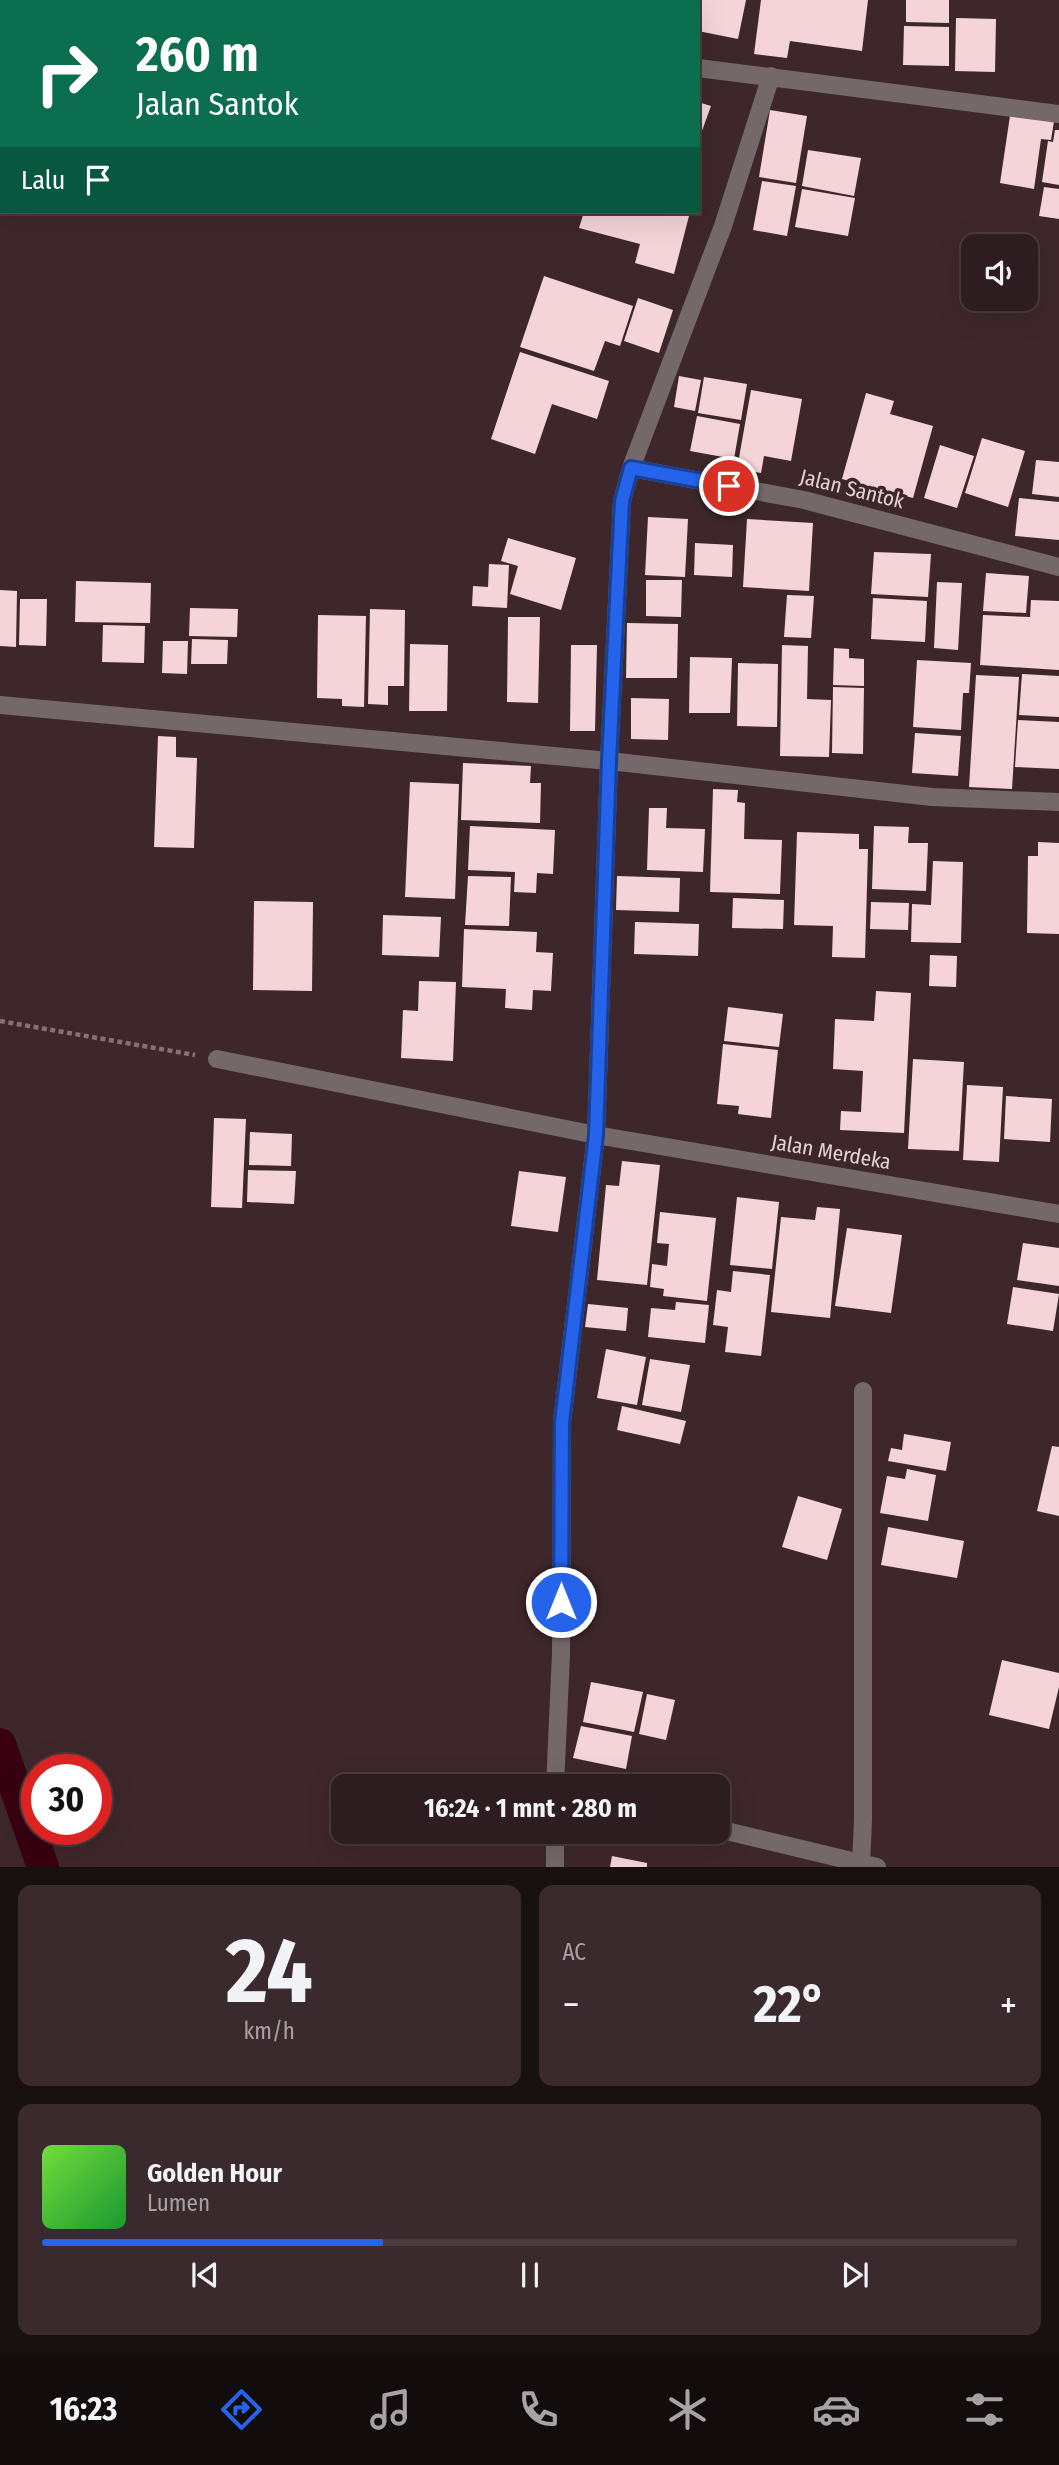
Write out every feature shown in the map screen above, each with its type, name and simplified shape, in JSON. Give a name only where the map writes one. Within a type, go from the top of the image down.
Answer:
[{"type":"street","points":[[700,68],[1059,114]]},
{"type":"street","points":[[556,1774],[561,1654],[562,1422],[596,1135],[609,761],[622,501],[631,468],[723,226],[771,76]]},
{"type":"street","name":"Jalan Santok","points":[[631,468],[804,500],[1059,567]]},
{"type":"street","points":[[0,705],[609,761],[932,797],[1059,802]]},
{"type":"street","name":"Jalan Merdeka","points":[[217,1059],[596,1135],[1059,1214]]},
{"type":"street","points":[[730,1832],[867,1865],[863,1820],[863,1391]]},
{"type":"street","points":[[555,1844],[555,1867]]},
{"type":"path","points":[[0,1021],[217,1059]]},
{"type":"building","points":[[701,0],[746,0],[738,39],[700,31]]},
{"type":"building","points":[[761,0],[868,0],[862,51],[790,41],[787,58],[754,54]]},
{"type":"building","points":[[906,0],[949,0],[949,23],[906,22]]},
{"type":"building","points":[[956,18],[996,19],[995,72],[955,71]]},
{"type":"building","points":[[904,26],[949,27],[949,66],[903,65]]},
{"type":"building","points":[[700,103],[711,106],[700,136]]},
{"type":"building","points":[[1011,109],[1055,115],[1051,140],[1041,139],[1034,189],[1000,183]]},
{"type":"building","points":[[770,110],[807,116],[796,183],[759,177]]},
{"type":"building","points":[[1055,130],[1059,130],[1059,185],[1042,182],[1048,141],[1053,142]]},
{"type":"building","points":[[808,150],[861,158],[854,196],[802,186]]},
{"type":"building","points":[[762,181],[796,186],[787,236],[753,230]]},
{"type":"building","points":[[1044,187],[1059,189],[1059,219],[1039,216]]},
{"type":"building","points":[[802,189],[855,198],[848,236],[795,227]]},
{"type":"building","points":[[583,214],[689,216],[674,274],[635,263],[640,244],[579,228]]},
{"type":"building","points":[[544,276],[633,306],[620,346],[605,341],[594,371],[520,347]]},
{"type":"building","points":[[638,298],[673,310],[659,353],[624,341]]},
{"type":"building","points":[[520,352],[609,381],[597,419],[552,404],[535,454],[491,439]]},
{"type":"building","points":[[679,376],[701,380],[695,411],[674,407]]},
{"type":"building","points":[[704,377],[747,384],[741,420],[698,413]]},
{"type":"building","points":[[751,390],[802,399],[791,461],[764,456],[761,473],[737,469]]},
{"type":"building","points":[[866,393],[894,401],[890,414],[933,426],[913,498],[842,479]]},
{"type":"building","points":[[697,416],[740,424],[734,459],[690,451]]},
{"type":"building","points":[[982,438],[1025,451],[1008,507],[965,493]]},
{"type":"building","points":[[940,445],[974,456],[957,508],[924,498]]},
{"type":"building","points":[[1036,460],[1059,462],[1059,497],[1032,494]]},
{"type":"building","points":[[1019,498],[1059,502],[1059,540],[1015,536]]},
{"type":"building","points":[[648,517],[688,519],[685,577],[645,575]]},
{"type":"building","points":[[747,519],[813,523],[809,591],[743,587]]},
{"type":"building","points":[[508,538],[576,558],[561,610],[510,594],[518,566],[501,561]]},
{"type":"building","points":[[695,543],[733,545],[732,577],[694,575]]},
{"type":"building","points":[[874,552],[931,554],[928,597],[871,594]]},
{"type":"building","points":[[489,564],[509,565],[507,608],[472,606],[473,586],[488,587]]},
{"type":"building","points":[[986,573],[1029,576],[1026,613],[983,611]]},
{"type":"building","points":[[646,580],[682,580],[681,617],[646,616]]},
{"type":"building","points":[[76,581],[151,583],[150,623],[75,622]]},
{"type":"building","points":[[937,582],[962,583],[958,650],[934,648]]},
{"type":"building","points":[[0,590],[17,591],[16,647],[0,646]]},
{"type":"building","points":[[787,595],[814,596],[811,638],[784,637]]},
{"type":"building","points":[[873,598],[927,601],[925,642],[871,639]]},
{"type":"building","points":[[20,599],[47,599],[46,646],[19,645]]},
{"type":"building","points":[[1031,600],[1059,601],[1059,670],[980,665],[983,615],[1030,617]]},
{"type":"building","points":[[190,608],[238,609],[237,637],[189,636]]},
{"type":"building","points":[[370,609],[405,610],[404,686],[388,686],[388,705],[368,704]]},
{"type":"building","points":[[318,615],[366,616],[364,707],[342,706],[342,699],[317,698]]},
{"type":"building","points":[[508,617],[540,617],[538,703],[507,702]]},
{"type":"building","points":[[627,623],[678,624],[677,678],[626,678]]},
{"type":"building","points":[[103,625],[145,626],[144,663],[102,662]]},
{"type":"building","points":[[192,639],[228,640],[227,664],[191,664]]},
{"type":"building","points":[[163,641],[188,641],[187,674],[162,673]]},
{"type":"building","points":[[410,644],[448,645],[447,711],[409,711]]},
{"type":"building","points":[[571,645],[597,645],[595,731],[570,731]]},
{"type":"building","points":[[782,645],[808,646],[807,699],[831,700],[829,757],[780,756]]},
{"type":"building","points":[[834,648],[849,649],[849,658],[864,659],[864,686],[833,685]]},
{"type":"building","points":[[690,657],[732,658],[730,713],[689,713]]},
{"type":"building","points":[[917,660],[971,663],[969,693],[963,693],[961,730],[913,727]]},
{"type":"building","points":[[738,663],[778,664],[777,727],[737,726]]},
{"type":"building","points":[[1022,674],[1059,676],[1059,717],[1019,715]]},
{"type":"building","points":[[976,675],[1019,677],[1012,789],[969,787]]},
{"type":"building","points":[[833,687],[864,688],[863,754],[832,753]]},
{"type":"building","points":[[631,698],[669,699],[668,740],[631,739]]},
{"type":"building","points":[[1018,720],[1059,722],[1059,769],[1015,767]]},
{"type":"building","points":[[915,733],[961,736],[958,776],[912,773]]},
{"type":"building","points":[[158,736],[176,737],[176,757],[197,758],[194,848],[154,847]]},
{"type":"building","points":[[463,763],[531,766],[530,783],[541,783],[540,823],[461,820]]},
{"type":"building","points":[[410,782],[459,784],[455,899],[405,897]]},
{"type":"building","points":[[713,789],[738,790],[737,802],[745,803],[744,839],[782,840],[780,894],[710,892]]},
{"type":"building","points":[[649,808],[667,808],[666,828],[705,829],[703,872],[647,870]]},
{"type":"building","points":[[470,826],[555,830],[553,874],[537,873],[536,893],[514,892],[515,872],[468,870]]},
{"type":"building","points":[[874,826],[909,827],[908,843],[928,843],[926,891],[872,889]]},
{"type":"building","points":[[797,832],[859,834],[859,849],[868,849],[865,958],[832,957],[833,926],[794,925]]},
{"type":"building","points":[[1038,842],[1059,843],[1059,934],[1027,933],[1028,856],[1038,856]]},
{"type":"building","points":[[933,861],[963,862],[961,943],[911,942],[912,904],[931,905]]},
{"type":"building","points":[[468,876],[511,877],[509,926],[465,925]]},
{"type":"building","points":[[617,876],[680,878],[679,912],[616,910]]},
{"type":"building","points":[[733,898],[784,900],[783,929],[732,928]]},
{"type":"building","points":[[254,901],[313,902],[312,991],[253,990]]},
{"type":"building","points":[[871,902],[909,903],[908,930],[870,929]]},
{"type":"building","points":[[383,915],[441,917],[439,957],[382,955]]},
{"type":"building","points":[[635,922],[699,924],[698,956],[634,954]]},
{"type":"building","points":[[464,929],[537,932],[536,952],[553,953],[551,991],[533,990],[532,1010],[505,1008],[506,989],[462,987]]},
{"type":"building","points":[[930,955],[957,956],[956,987],[929,986]]},
{"type":"building","points":[[419,981],[456,982],[453,1061],[401,1058],[403,1010],[418,1011]]},
{"type":"building","points":[[876,991],[911,993],[904,1133],[840,1130],[841,1111],[861,1112],[863,1071],[833,1069],[835,1019],[874,1021]]},
{"type":"building","points":[[728,1007],[783,1014],[779,1047],[724,1041]]},
{"type":"building","points":[[723,1044],[778,1050],[771,1118],[738,1114],[739,1106],[717,1104]]},
{"type":"building","points":[[913,1059],[964,1062],[959,1151],[908,1149]]},
{"type":"building","points":[[967,1085],[1003,1087],[999,1162],[963,1160]]},
{"type":"building","points":[[1006,1096],[1052,1099],[1050,1142],[1004,1139]]},
{"type":"building","points":[[214,1118],[246,1119],[242,1208],[211,1207]]},
{"type":"building","points":[[250,1132],[292,1134],[291,1166],[249,1165]]},
{"type":"building","points":[[622,1161],[660,1165],[647,1285],[597,1280],[606,1185],[619,1186]]},
{"type":"building","points":[[248,1170],[296,1171],[294,1204],[247,1202]]},
{"type":"building","points":[[519,1171],[566,1177],[558,1232],[511,1226]]},
{"type":"building","points":[[737,1197],[779,1202],[772,1269],[730,1265]]},
{"type":"building","points":[[817,1207],[840,1209],[830,1318],[771,1312],[781,1217],[815,1220]]},
{"type":"building","points":[[660,1212],[716,1218],[707,1301],[663,1296],[664,1289],[650,1287],[652,1264],[667,1266],[669,1244],[657,1243]]},
{"type":"building","points":[[847,1228],[902,1235],[891,1313],[835,1306]]},
{"type":"building","points":[[1023,1243],[1059,1248],[1059,1286],[1017,1280]]},
{"type":"building","points":[[733,1271],[770,1275],[761,1356],[725,1352],[728,1327],[713,1325],[717,1290],[731,1292]]},
{"type":"building","points":[[1013,1287],[1059,1294],[1053,1331],[1007,1324]]},
{"type":"building","points":[[676,1302],[709,1305],[705,1343],[648,1337],[651,1308],[675,1310]]},
{"type":"building","points":[[588,1304],[628,1308],[626,1331],[585,1327]]},
{"type":"building","points":[[606,1349],[646,1357],[637,1405],[597,1398]]},
{"type":"building","points":[[650,1359],[690,1365],[681,1412],[642,1405]]},
{"type":"building","points":[[622,1406],[686,1421],[680,1444],[617,1430]]},
{"type":"building","points":[[904,1434],[951,1442],[946,1471],[888,1461],[891,1448],[902,1450]]},
{"type":"building","points":[[1052,1446],[1059,1447],[1059,1516],[1037,1511]]},
{"type":"building","points":[[907,1469],[936,1475],[928,1521],[880,1513],[887,1476],[905,1479]]},
{"type":"building","points":[[798,1496],[842,1509],[827,1560],[782,1547]]},
{"type":"building","points":[[888,1527],[964,1541],[957,1578],[881,1565]]},
{"type":"building","points":[[1002,1660],[1059,1673],[1059,1687],[1049,1729],[989,1715]]},
{"type":"building","points":[[591,1682],[643,1692],[634,1732],[583,1722]]},
{"type":"building","points":[[647,1694],[675,1700],[666,1740],[639,1734]]},
{"type":"building","points":[[581,1726],[632,1736],[626,1769],[573,1758]]},
{"type":"building","points":[[612,1856],[647,1863],[647,1867],[610,1867]]},
{"type":"waterway","points":[[0,1744],[43,1867]]},
{"type":"route","points":[[561,1602],[562,1422],[596,1135],[609,761],[622,501],[631,468],[729,486]]}]
